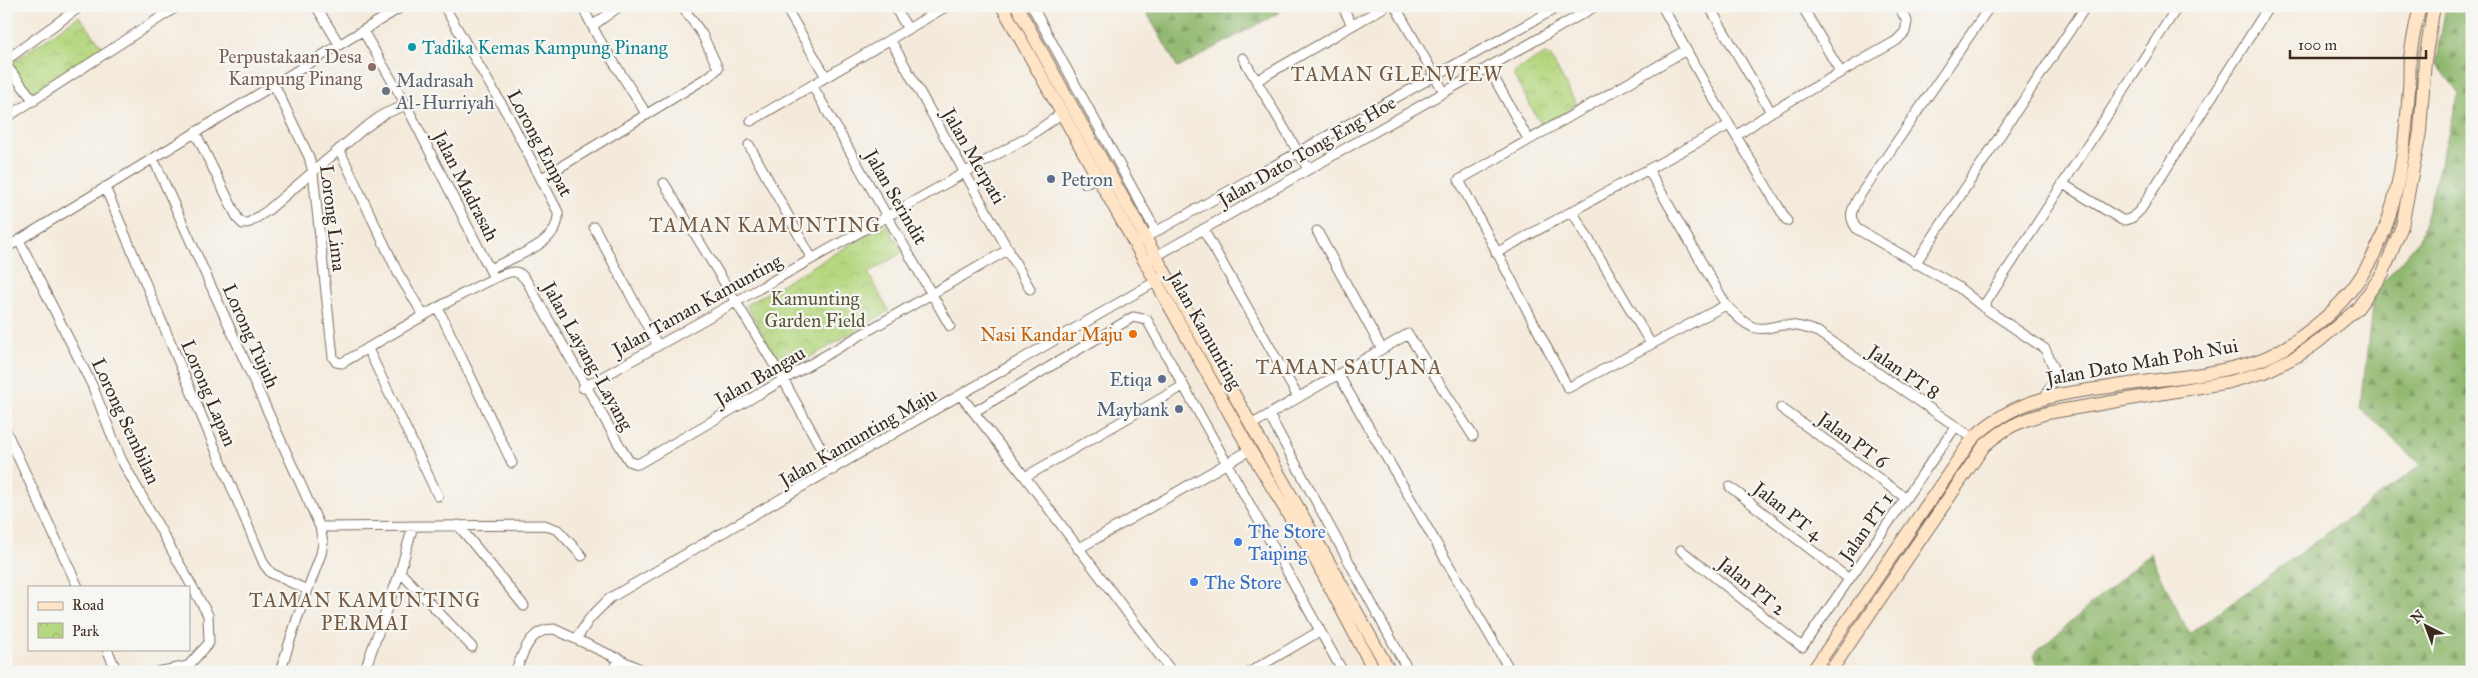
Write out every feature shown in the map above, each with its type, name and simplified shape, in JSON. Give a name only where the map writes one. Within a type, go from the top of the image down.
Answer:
[{"type":"street","points":[[6,60],[81,6]]},
{"type":"street","points":[[6,118],[178,6]]},
{"type":"street","points":[[316,6],[340,44]]},
{"type":"street","points":[[6,248],[403,6]]},
{"type":"street","name":"Lorong Empat","points":[[444,6],[542,178],[558,212],[559,221],[555,232],[547,239],[490,268]]},
{"type":"street","points":[[582,6],[592,26],[647,115]]},
{"type":"street","points":[[592,26],[620,6]]},
{"type":"street","points":[[542,178],[647,115],[711,75],[718,68],[702,34],[682,6]]},
{"type":"street","points":[[785,6],[826,77]]},
{"type":"street","points":[[894,6],[908,29]]},
{"type":"street","points":[[751,121],[947,6]]},
{"type":"street","name":"Jalan Kamunting","points":[[1002,6],[1097,177],[1150,259],[1326,553],[1390,672]]},
{"type":"street","name":"Jalan Kamunting","points":[[1017,6],[1139,241]]},
{"type":"street","points":[[1032,6],[1156,232]]},
{"type":"street","points":[[1342,6],[1352,25]]},
{"type":"street","points":[[1256,80],[1386,6]]},
{"type":"street","points":[[1395,6],[1444,92]]},
{"type":"street","points":[[1139,241],[1560,6]]},
{"type":"street","points":[[1662,6],[1729,125],[1787,221]]},
{"type":"street","points":[[1709,6],[1771,112]]},
{"type":"street","points":[[1802,6],[1841,73]]},
{"type":"street","points":[[1736,136],[1771,112],[1896,41],[1905,32],[1907,21],[1898,6]]},
{"type":"street","points":[[1990,6],[1852,210],[1851,221],[1857,230],[1958,287],[1983,307],[2045,349],[2053,366],[2053,381],[2045,397]]},
{"type":"street","points":[[1915,264],[2086,6]]},
{"type":"street","points":[[1983,307],[2178,6]]},
{"type":"street","points":[[2062,184],[2122,220],[2127,221],[2133,217],[2141,209],[2269,6]]},
{"type":"street","name":"Jalan Dato Mah Poh Nui","points":[[1812,672],[1978,433],[1997,417],[2045,397],[2225,370],[2259,360],[2291,344],[2326,318],[2346,300],[2370,266],[2388,222],[2396,192],[2405,131],[2410,59],[2420,6]]},
{"type":"street","name":"Jalan Dato Mah Poh Nui","points":[[1830,672],[1984,446],[2005,428],[2021,420],[2047,413],[2230,382],[2265,372],[2299,355],[2318,342],[2357,309],[2383,273],[2394,251],[2402,226],[2420,132],[2425,60],[2434,6]]},
{"type":"street","name":"Jalan Dato Tong Eng Hoe","points":[[1150,259],[1590,8]]},
{"type":"street","name":"Jalan Madrasah","points":[[363,31],[406,105],[494,278]]},
{"type":"street","name":"Jalan Merpati","points":[[890,39],[1030,288]]},
{"type":"street","points":[[1686,50],[1458,180],[1568,388],[1726,304]]},
{"type":"street","points":[[1243,58],[1308,169]]},
{"type":"street","points":[[6,65],[34,100]]},
{"type":"street","points":[[1488,67],[1528,139]]},
{"type":"street","name":"Lorong Lima","points":[[274,84],[308,157],[312,173],[333,358],[336,362],[342,363],[368,349]]},
{"type":"street","name":"Jalan Serindit","points":[[812,85],[888,214],[950,326]]},
{"type":"street","points":[[195,132],[238,219],[243,224],[250,222],[267,211],[384,114],[406,105]]},
{"type":"street","name":"Jalan Taman Kamunting","points":[[585,387],[888,214],[1028,137],[1061,114]]},
{"type":"street","points":[[1496,254],[1729,125]]},
{"type":"street","points":[[749,145],[812,259]]},
{"type":"street","points":[[339,150],[398,273],[424,316]]},
{"type":"street","name":"Lorong Tujuh","points":[[153,158],[320,527]]},
{"type":"street","name":"Jalan PT 8","points":[[1648,169],[1726,304],[1743,321],[1754,328],[1765,329],[1785,325],[1802,326],[1818,332],[1956,426],[1978,433]]},
{"type":"street","points":[[1085,183],[1097,177]]},
{"type":"street","points":[[664,183],[784,382],[833,470]]},
{"type":"street","name":"Lorong Lapan","points":[[105,187],[264,564],[270,573],[307,590]]},
{"type":"street","points":[[1572,212],[1651,344]]},
{"type":"street","points":[[594,227],[658,346]]},
{"type":"street","points":[[1203,229],[1298,397]]},
{"type":"street","points":[[1317,231],[1382,349]]},
{"type":"street","name":"Lorong Sembilan","points":[[19,240],[92,385],[121,459],[208,615],[209,643],[187,669]]},
{"type":"street","name":"Jalan Bangau","points":[[629,460],[638,464],[784,382],[1009,249]]},
{"type":"street","name":"Jalan Layang-Layang","points":[[494,278],[508,272],[522,275],[585,387],[629,460]]},
{"type":"street","points":[[438,496],[368,349],[494,278]]},
{"type":"street","name":"Jalan Kamunting","points":[[1161,278],[1250,450],[1314,559],[1375,672]]},
{"type":"street","name":"Jalan Kamunting Maju","points":[[577,638],[598,608],[610,598],[961,396],[1161,278]]},
{"type":"street","points":[[438,308],[512,463]]},
{"type":"street","points":[[974,412],[1133,318],[1147,320],[1344,672]]},
{"type":"street","points":[[1251,425],[1408,334],[1473,436]]},
{"type":"street","points":[[1338,374],[1511,672]]},
{"type":"street","points":[[2053,381],[2062,394]]},
{"type":"street","points":[[1025,477],[1183,386]]},
{"type":"street","points":[[961,396],[1025,477],[1172,672]]},
{"type":"street","name":"Jalan PT 6","points":[[1781,408],[1906,498]]},
{"type":"street","points":[[1269,415],[1409,672]]},
{"type":"street","name":"Jalan PT 1","points":[[1802,647],[1956,426]]},
{"type":"street","points":[[6,431],[78,586]]},
{"type":"street","points":[[1978,433],[1992,439]]},
{"type":"street","points":[[1078,549],[1250,450]]},
{"type":"street","name":"Jalan PT 4","points":[[1730,487],[1849,579]]},
{"type":"street","points":[[458,525],[524,606]]},
{"type":"street","points":[[280,672],[321,554],[323,543],[320,527],[544,525],[558,530],[582,556]]},
{"type":"street","points":[[364,672],[400,572],[413,526]]},
{"type":"street","name":"Jalan PT 2","points":[[1680,550],[1802,647]]},
{"type":"street","points":[[400,572],[472,647]]},
{"type":"street","points":[[515,672],[530,640],[536,633],[544,629],[554,628],[648,672]]},
{"type":"street","points":[[1250,672],[1320,631]]},
{"type":"street","points":[[107,650],[117,672]]},
{"type":"street","points":[[613,672],[619,658]]},
{"type":"street","points":[[156,672],[187,669]]},
{"type":"green space","points":[[1143,6],[1278,6],[1280,12],[1178,68]]},
{"type":"green space","points":[[2446,6],[2472,6],[2472,672],[2042,672],[2033,655],[2150,553],[2189,634],[2421,465],[2361,409],[2373,294],[2420,239],[2459,94],[2436,64]]},
{"type":"green space","points":[[79,16],[107,53],[34,101],[7,66]]},
{"type":"green space","points":[[1545,54],[1550,56],[1577,105],[1542,126],[1514,76],[1515,71]]},
{"type":"green space","name":"Kamunting Garden Field","points":[[886,224],[903,252],[868,273],[889,311],[785,372],[746,305]]},
{"type":"place","name":"Tadika Kemas Kampung Pinang","points":[[412,47]]},
{"type":"place","name":"Perpustakaan Desa Kampung Pinang","points":[[372,67]]},
{"type":"place","name":"Madrasah Al-Hurriyah","points":[[386,91]]},
{"type":"place","name":"Petron","points":[[1051,179]]},
{"type":"place","name":"Nasi Kandar Maju","points":[[1133,334]]},
{"type":"place","name":"Etiqa","points":[[1162,379]]},
{"type":"place","name":"Maybank","points":[[1179,409]]},
{"type":"place","name":"The Store Taiping","points":[[1238,542]]},
{"type":"place","name":"The Store","points":[[1194,582]]},
{"type":"district","name":"TAMAN GLENVIEW","points":[[1397,74]]},
{"type":"district","name":"TAMAN KAMUNTING","points":[[765,225]]},
{"type":"district","name":"TAMAN SAUJANA","points":[[1349,367]]},
{"type":"district","name":"TAMAN KAMUNTING PERMAI","points":[[365,612]]}]
